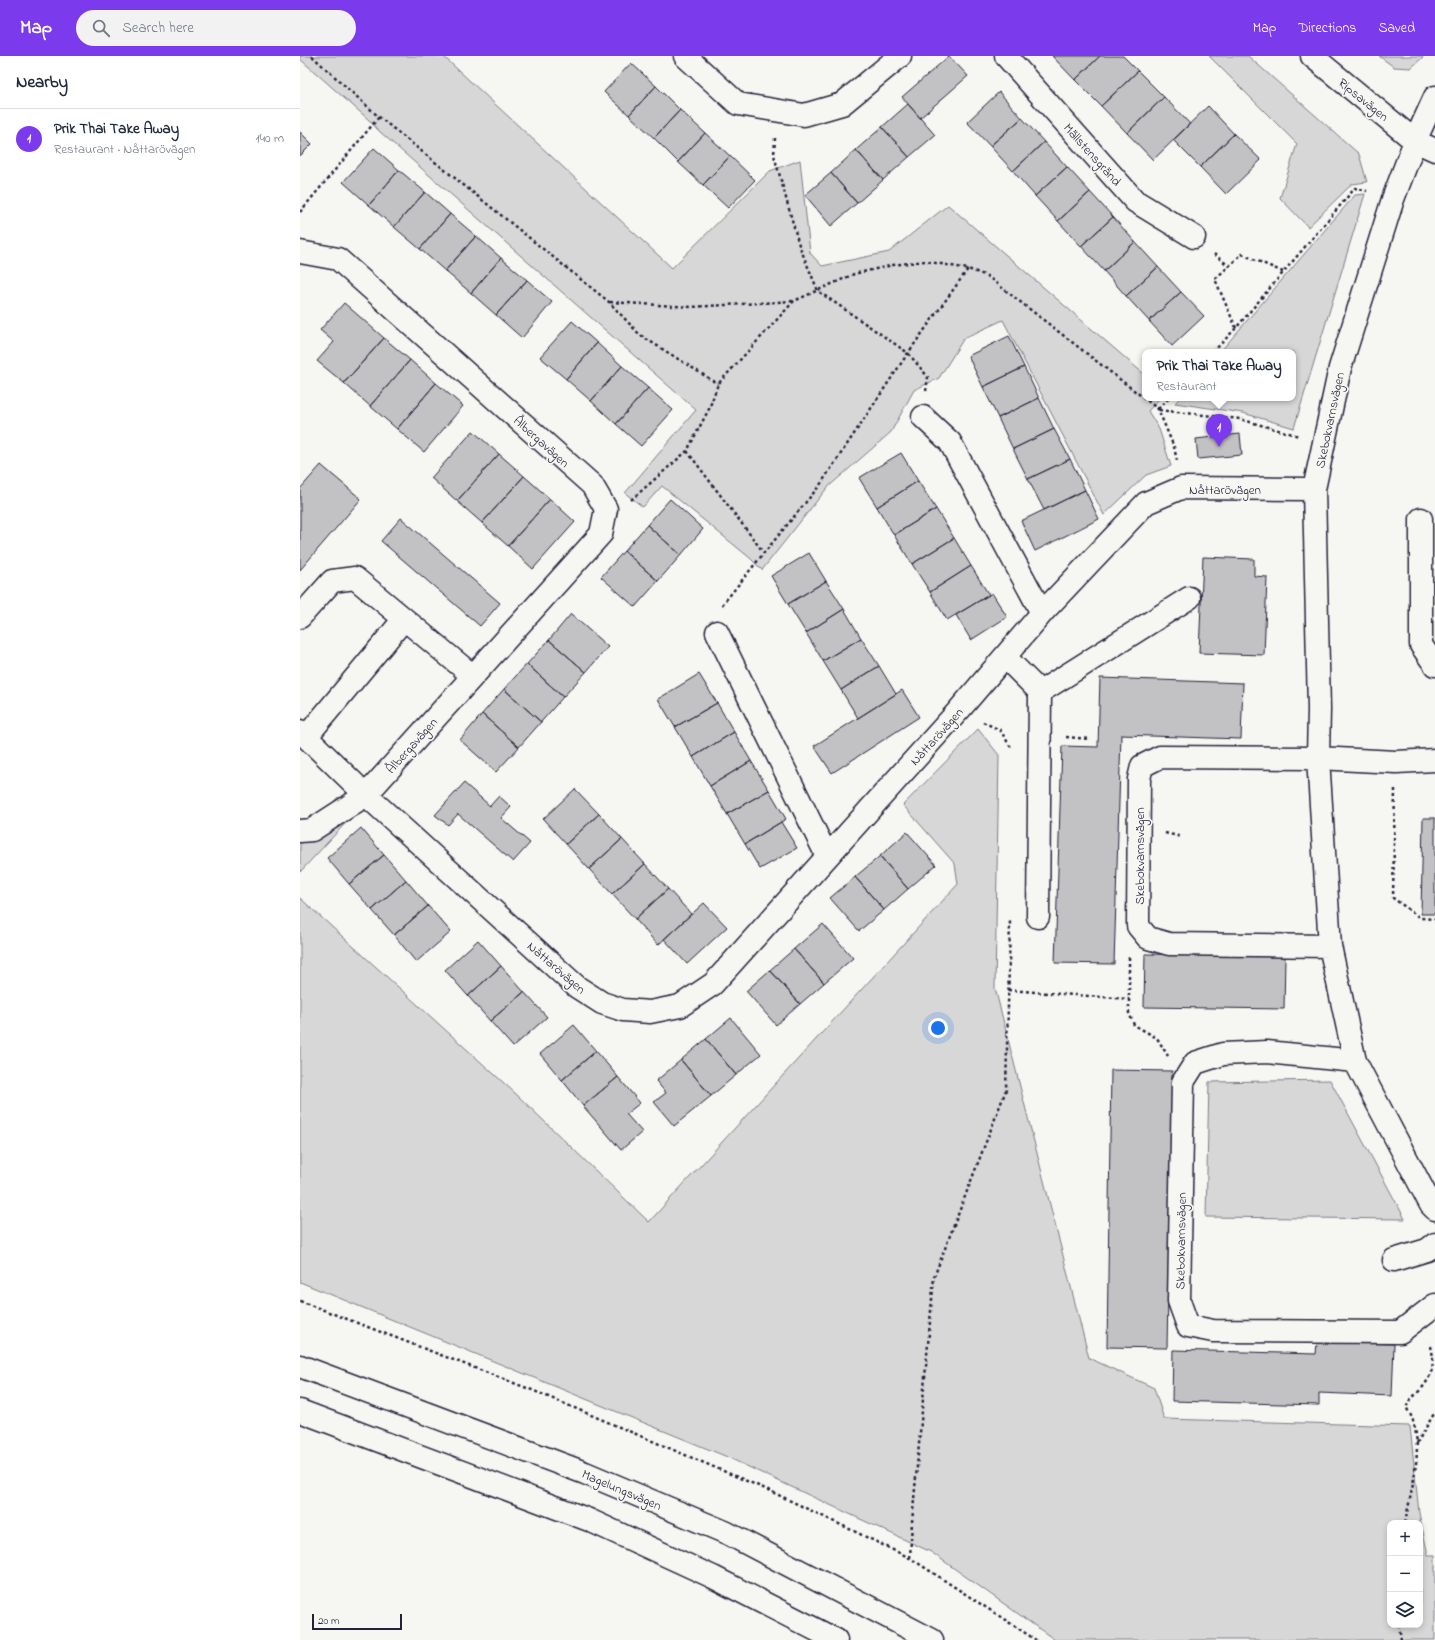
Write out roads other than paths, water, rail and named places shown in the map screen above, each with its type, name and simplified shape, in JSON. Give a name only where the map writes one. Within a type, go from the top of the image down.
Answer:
[{"type":"street","points":[[685,56],[738,104],[804,115],[842,104],[900,56]]},
{"type":"street","name":"Mällstensgränd","points":[[1006,56],[1135,201],[1194,237]]},
{"type":"street","name":"Ripsavägen","points":[[1312,56],[1416,141],[1435,150]]},
{"type":"street","name":"Skebokvarnsvägen","points":[[1435,97],[1393,199],[1340,368],[1314,489],[1319,709],[1318,758],[1330,946],[1355,1061],[1431,1205],[1435,1209]]},
{"type":"street","name":"Ålbergavägen","points":[[300,252],[338,259],[592,485],[606,509],[601,534],[366,795],[312,830],[300,831]]},
{"type":"street","points":[[923,418],[950,442],[1042,613]]},
{"type":"street","name":"Nåttarövägen","points":[[303,733],[366,795],[577,987],[602,1003],[624,1010],[650,1012],[680,1006],[713,984],[959,710],[1042,613],[1146,503],[1181,488],[1314,489]]},
{"type":"street","points":[[1421,519],[1421,645],[1435,665]]},
{"type":"street","points":[[300,617],[332,581],[355,578],[473,676]]},
{"type":"street","points":[[1040,692],[1189,598]]},
{"type":"street","points":[[303,733],[404,619]]},
{"type":"street","points":[[717,632],[827,856]]},
{"type":"street","points":[[1005,657],[1040,692],[1038,917]]},
{"type":"street","name":"Skebokvarnsvägen","points":[[1330,946],[1169,944],[1148,938],[1138,926],[1139,779],[1142,766],[1160,757],[1318,758],[1396,762],[1435,760]]},
{"type":"street","name":"Skebokvarnsvägen","points":[[1355,1061],[1267,1052],[1223,1054],[1195,1063],[1184,1082],[1179,1301],[1188,1326],[1213,1331],[1400,1332],[1435,1305]]},
{"type":"street","points":[[1394,1260],[1427,1250],[1435,1244]]},
{"type":"street","name":"Magelungsvägen","points":[[300,1366],[585,1473],[727,1533],[932,1640]]},
{"type":"street","points":[[300,1411],[588,1520],[713,1577],[836,1640]]},
{"type":"place","name":"Prik Thai Take Away","points":[[1219,447]]}]
